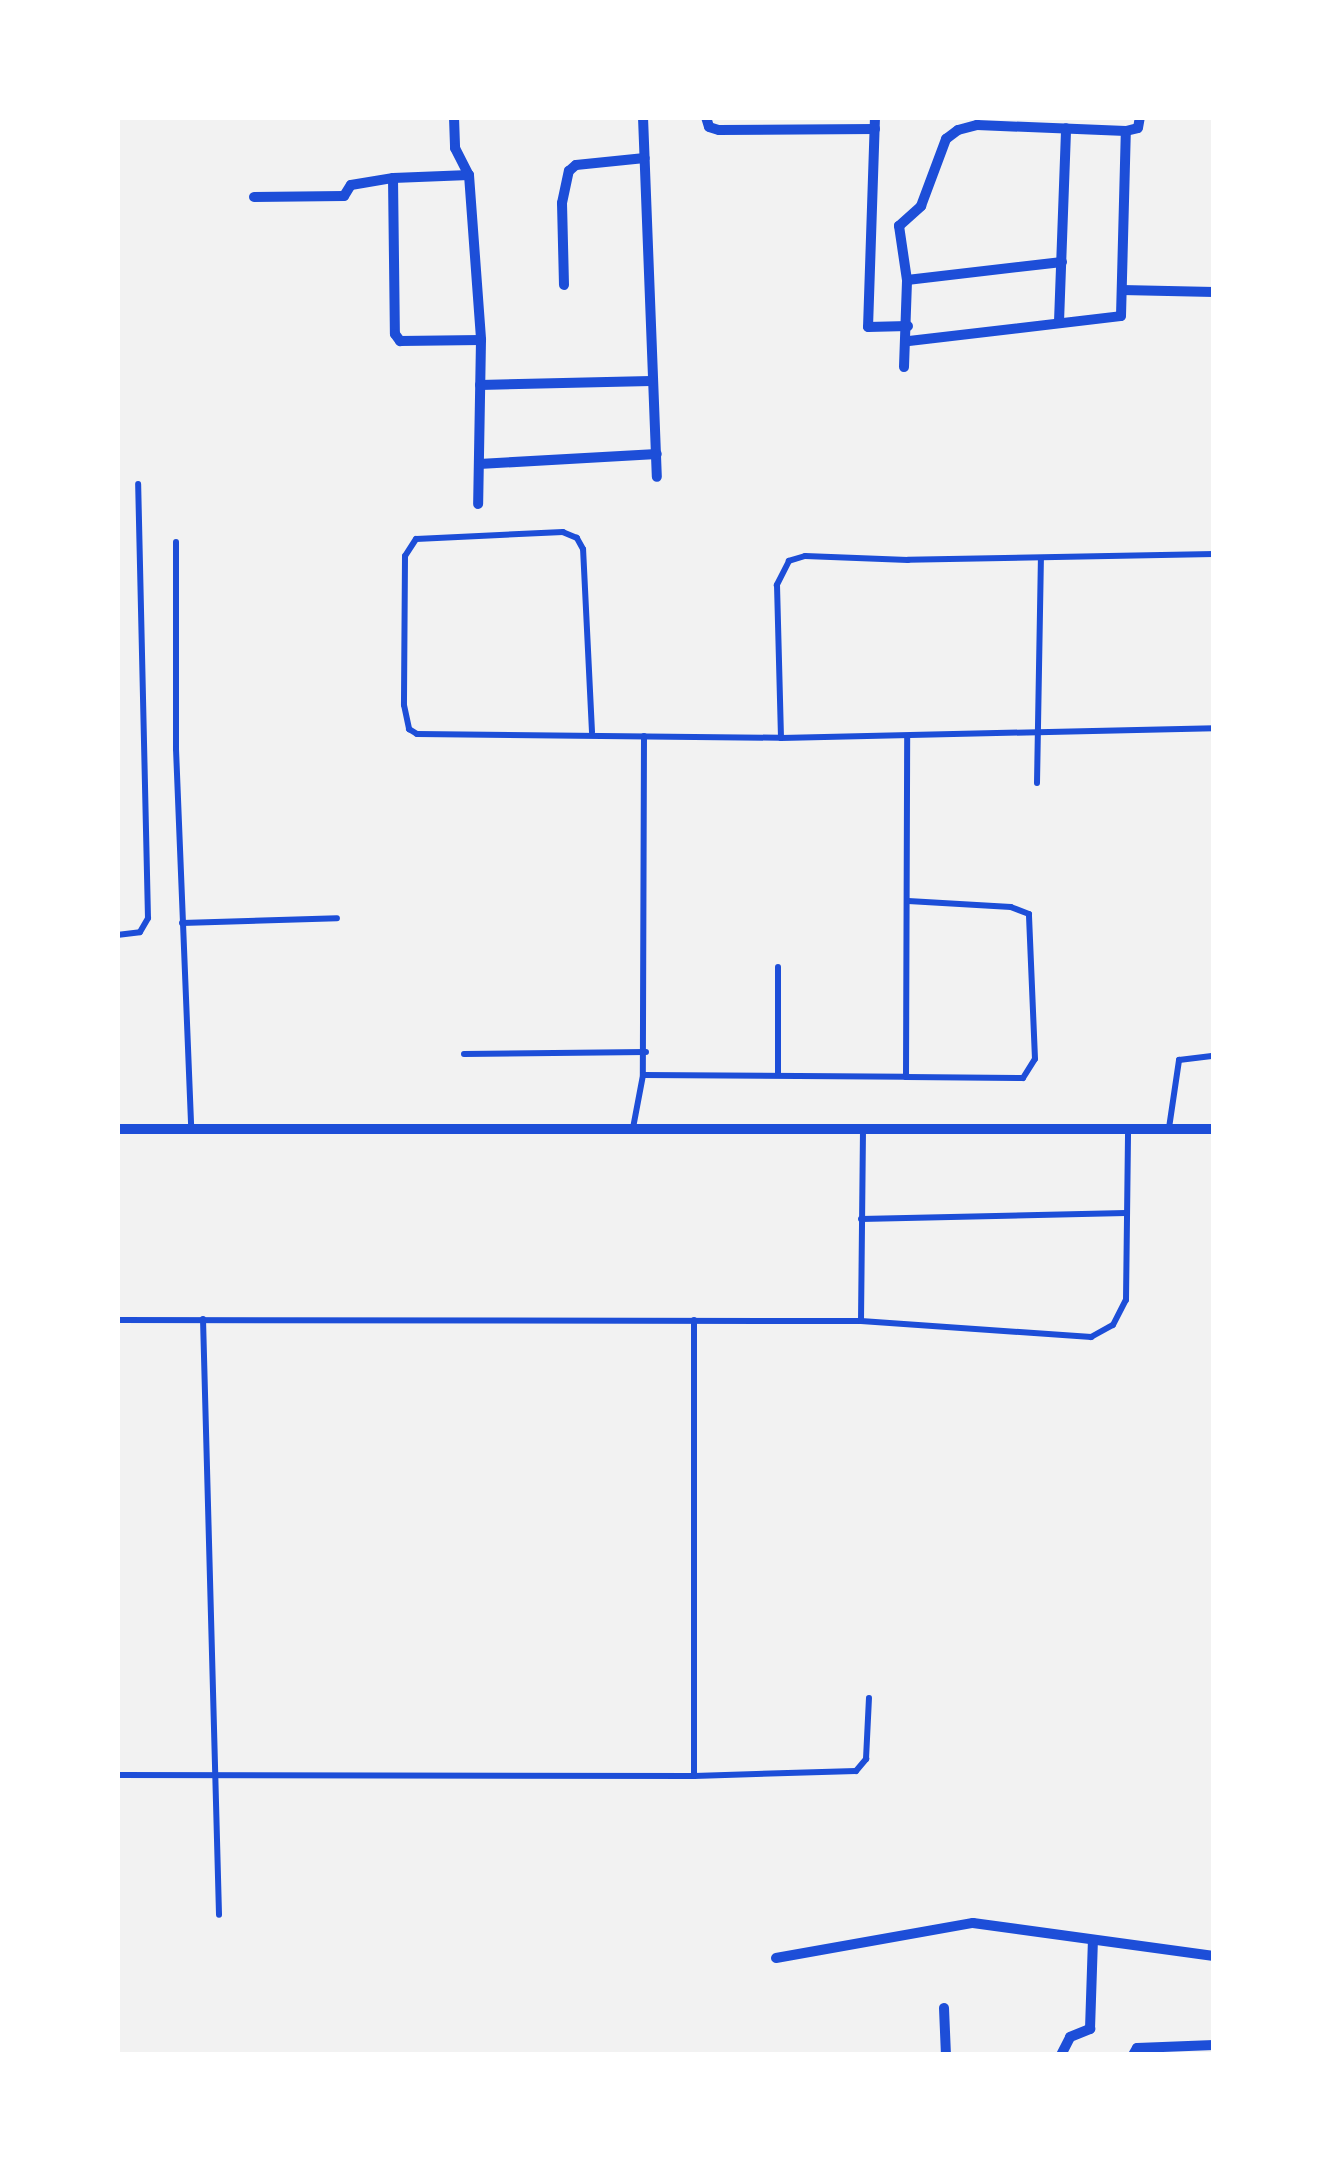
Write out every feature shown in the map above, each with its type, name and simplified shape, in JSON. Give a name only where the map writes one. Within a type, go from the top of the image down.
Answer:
[{"type":"street","points":[[454,117],[455,148],[469,175],[481,340],[478,504]]},
{"type":"street","points":[[643,117],[657,477]]},
{"type":"street","points":[[706,117],[709,127],[719,130],[875,123],[868,326],[908,326]]},
{"type":"street","points":[[904,367],[909,341],[907,280],[899,226],[921,206],[949,136],[977,125],[1135,125],[1117,319],[909,341]]},
{"type":"street","points":[[1059,322],[1066,128]]},
{"type":"street","points":[[564,285],[562,203],[569,171],[576,165],[645,158]]},
{"type":"street","points":[[254,197],[344,196],[351,184],[469,175]]},
{"type":"street","points":[[393,178],[397,339],[481,340]]},
{"type":"street","points":[[907,280],[1062,262]]},
{"type":"street","points":[[1122,290],[1214,292]]},
{"type":"street","points":[[480,385],[651,381]]},
{"type":"street","points":[[479,464],[657,454]]},
{"type":"street","points":[[117,1129],[1214,1129]]},
{"type":"street","points":[[776,1958],[973,1923],[1214,1956]]},
{"type":"street","points":[[1061,2055],[1070,2037],[1090,2029],[1093,1940]]},
{"type":"street","points":[[944,2008],[946,2055]]},
{"type":"street","points":[[1132,2055],[1142,2048],[1214,2045]]},
{"type":"lane","points":[[117,935],[140,932],[148,918],[138,484]]},
{"type":"lane","points":[[592,732],[583,549],[577,538],[563,532],[416,538],[405,556],[409,729],[447,737],[592,732],[782,738],[1214,728]]},
{"type":"lane","points":[[176,542],[190,1128]]},
{"type":"lane","points":[[782,738],[777,585],[789,562],[828,556],[1214,554]]},
{"type":"lane","points":[[1037,783],[1041,557]]},
{"type":"lane","points":[[633,1128],[646,1052],[644,736]]},
{"type":"lane","points":[[906,1077],[907,736]]},
{"type":"lane","points":[[643,1075],[1023,1078],[1035,1059],[1029,914],[1012,907],[908,901]]},
{"type":"lane","points":[[182,923],[337,918]]},
{"type":"lane","points":[[778,967],[778,1076]]},
{"type":"lane","points":[[464,1054],[646,1052]]},
{"type":"lane","points":[[1169,1128],[1179,1060],[1214,1056]]},
{"type":"lane","points":[[861,1321],[862,1128]]},
{"type":"lane","points":[[117,1320],[861,1321],[1091,1337],[1103,1332],[1126,1300],[1128,1130]]},
{"type":"lane","points":[[861,1219],[1126,1214]]},
{"type":"lane","points":[[203,1319],[219,1916]]},
{"type":"lane","points":[[694,1320],[694,1776]]},
{"type":"lane","points":[[117,1775],[694,1776],[856,1771],[866,1759],[868,1698]]}]
